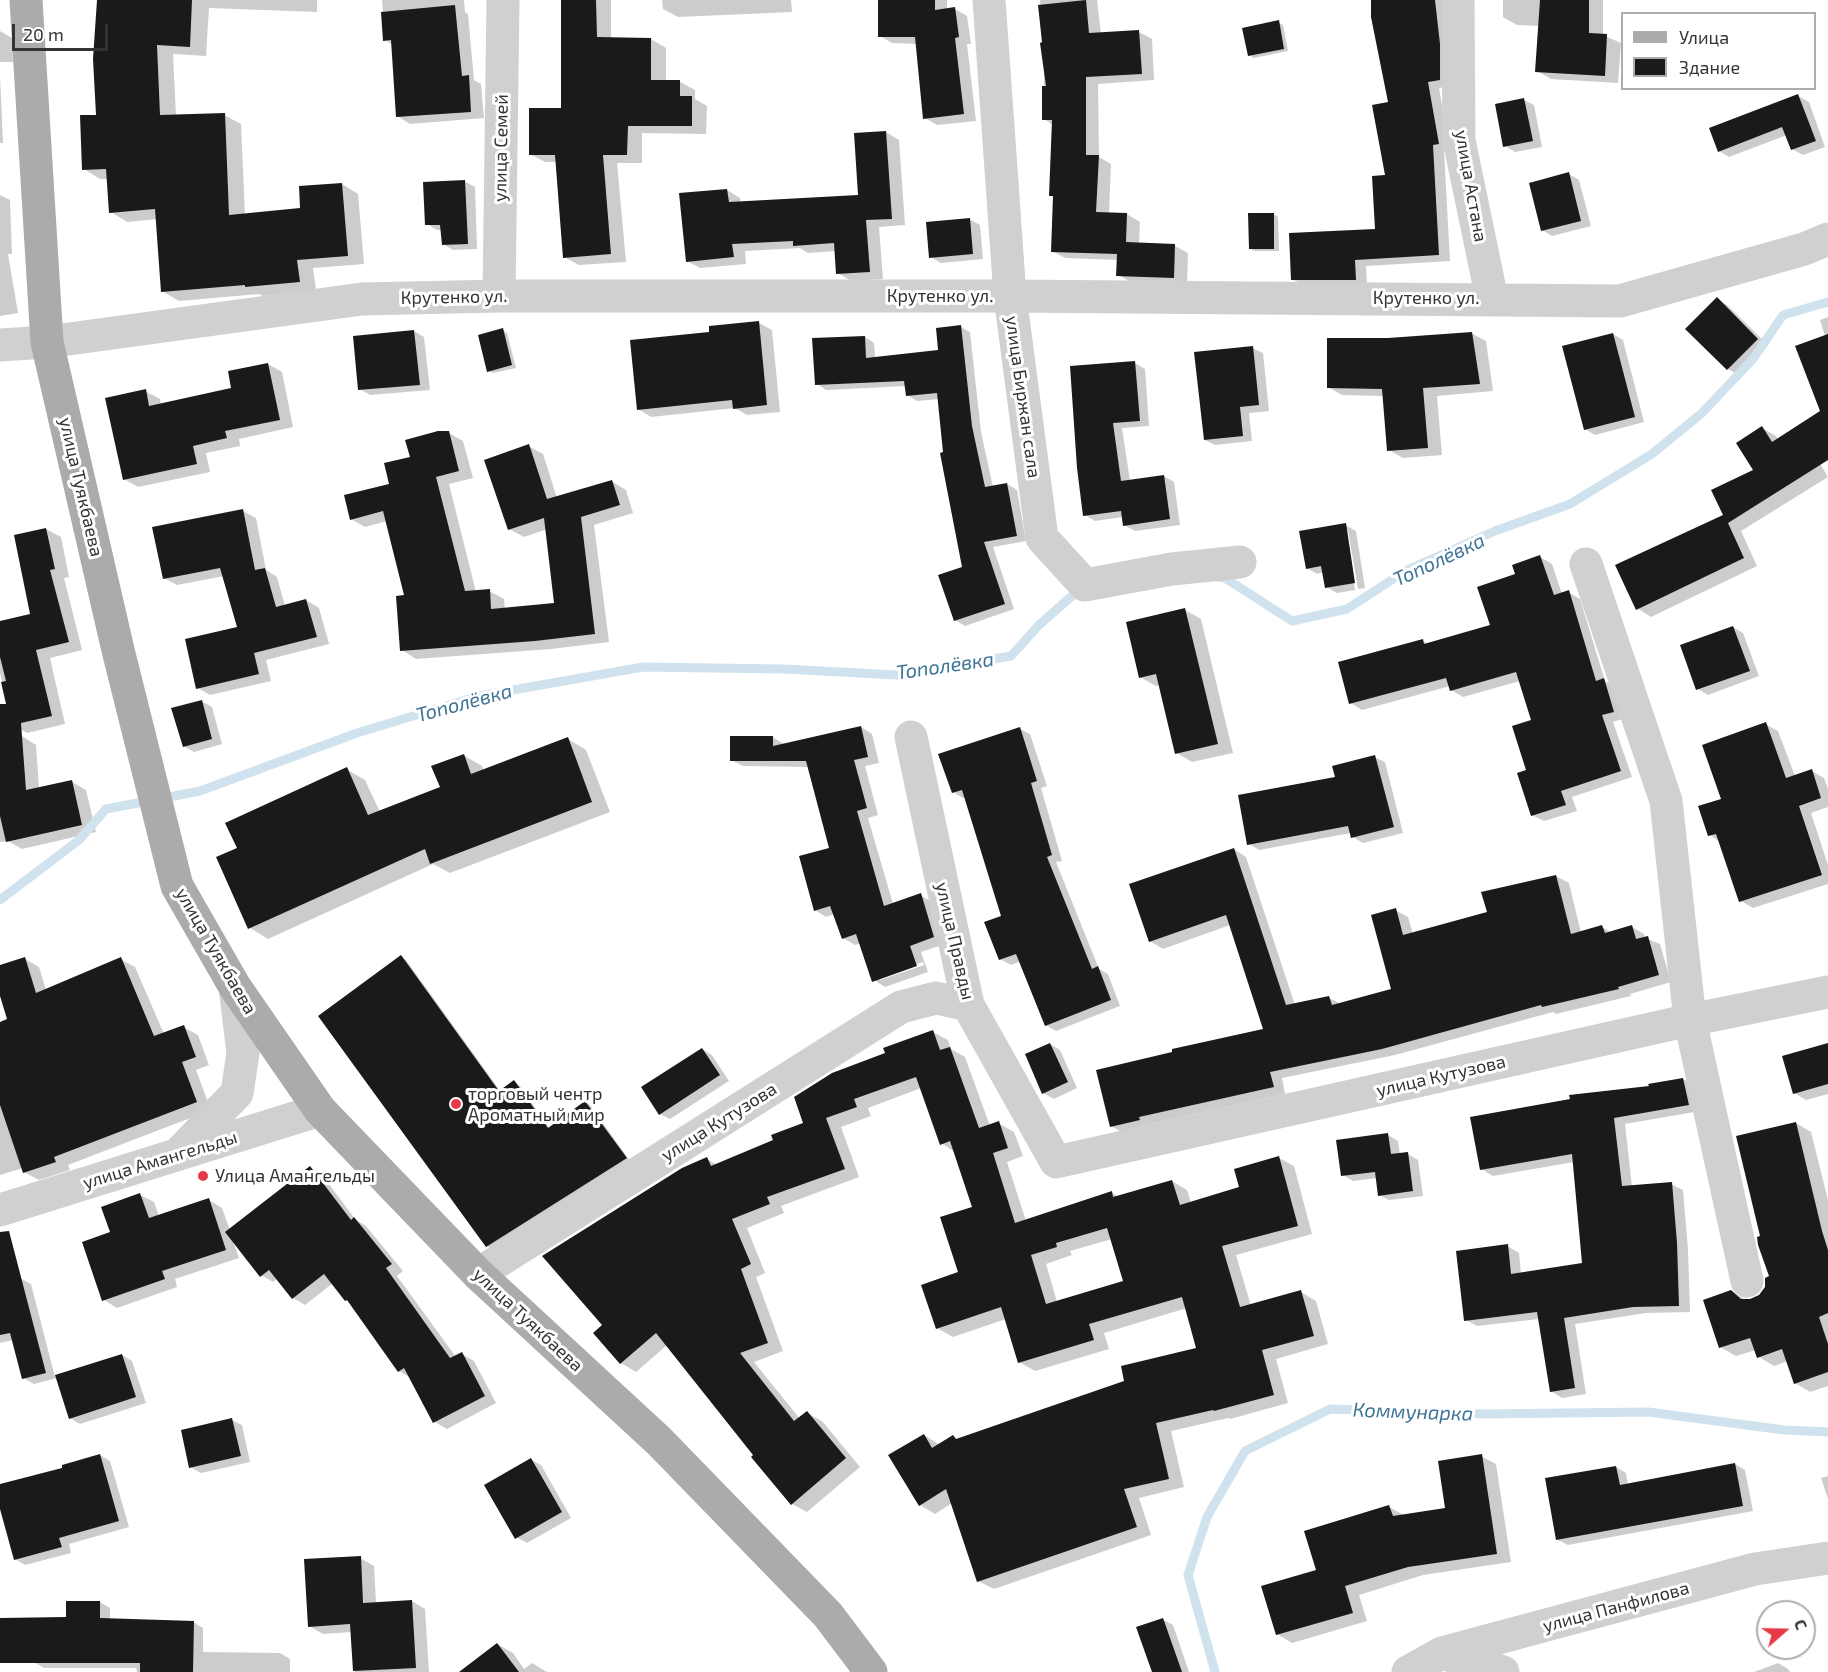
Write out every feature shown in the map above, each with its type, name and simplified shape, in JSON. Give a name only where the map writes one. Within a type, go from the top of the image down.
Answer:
[{"type":"main road","name":"улица Туякбаева","points":[[26,0],[47,342],[118,650],[177,886],[235,987],[320,1110],[478,1274],[658,1441],[828,1615],[871,1672]]},
{"type":"street","name":"улица Семей","points":[[499,296],[503,0]]},
{"type":"street","name":"улица Биржан сала","points":[[989,0],[1010,296],[1042,538],[1084,585],[1172,569],[1240,562]]},
{"type":"street","name":"улица Астана","points":[[1458,0],[1459,140],[1492,299]]},
{"type":"street","name":"Крутенко ул.","points":[[0,345],[47,342],[362,299],[499,296],[1010,296],[1620,301],[1804,249],[1828,239]]},
{"type":"street","points":[[1586,564],[1666,801],[1690,1020],[1747,1281]]},
{"type":"street","name":"улица Правды","points":[[911,737],[968,1005],[1056,1162]]},
{"type":"street","points":[[177,1154],[237,1093],[243,1053],[235,987]]},
{"type":"street","name":"улица Кутузова","points":[[1056,1162],[1690,1020],[1828,992]]},
{"type":"street","name":"улица Кутузова","points":[[478,1274],[901,1007],[936,998],[968,1005]]},
{"type":"street","name":"улица Амангельды","points":[[0,1210],[320,1110]]},
{"type":"street","name":"улица Панфилова","points":[[1408,1672],[1442,1653],[1755,1569],[1828,1558]]},
{"type":"street","points":[[1442,1653],[1503,1672]]},
{"type":"building","points":[[97,0],[192,0],[190,47],[157,45],[160,115],[225,113],[229,215],[300,208],[299,186],[342,183],[348,256],[297,260],[300,282],[161,292],[155,209],[109,213],[106,169],[82,170],[80,115],[96,115],[93,59]]},
{"type":"building","points":[[561,0],[596,0],[597,37],[651,38],[651,80],[680,80],[680,96],[692,96],[692,126],[628,126],[627,155],[603,155],[611,254],[563,258],[555,155],[529,155],[529,108],[561,108]]},
{"type":"building","points":[[878,0],[935,0],[935,10],[955,7],[959,37],[955,38],[964,114],[923,119],[915,37],[878,37]]},
{"type":"building","points":[[1086,0],[1089,33],[1139,30],[1142,74],[1086,77],[1086,155],[1099,155],[1096,212],[1127,213],[1126,242],[1175,244],[1174,278],[1116,276],[1117,254],[1051,252],[1053,196],[1049,196],[1052,120],[1042,120],[1042,86],[1046,86],[1038,5]]},
{"type":"building","points":[[1371,0],[1435,0],[1440,44],[1440,80],[1428,82],[1439,144],[1433,145],[1439,255],[1355,260],[1356,280],[1291,280],[1289,233],[1375,229],[1372,176],[1385,175],[1372,105],[1388,102],[1371,17]]},
{"type":"building","points":[[1540,0],[1589,0],[1589,33],[1607,34],[1605,76],[1535,72]]},
{"type":"building","points":[[455,5],[462,76],[469,75],[471,112],[396,117],[391,40],[383,41],[381,12]]},
{"type":"building","points":[[1279,20],[1284,49],[1248,56],[1242,28]]},
{"type":"building","points":[[1798,94],[1816,141],[1791,150],[1782,127],[1718,152],[1709,128]]},
{"type":"building","points":[[1524,98],[1533,141],[1503,147],[1495,104]]},
{"type":"building","points":[[886,131],[892,219],[866,220],[870,272],[836,274],[834,243],[793,246],[793,241],[732,244],[734,257],[686,262],[679,193],[727,189],[729,202],[858,195],[854,133]]},
{"type":"building","points":[[1569,172],[1581,221],[1541,231],[1529,183]]},
{"type":"building","points":[[465,180],[468,244],[442,245],[440,225],[425,225],[423,182]]},
{"type":"building","points":[[1248,213],[1274,213],[1274,249],[1249,249]]},
{"type":"building","points":[[970,218],[973,254],[929,258],[926,222]]},
{"type":"building","points":[[1717,297],[1758,339],[1727,370],[1685,329]]},
{"type":"building","points":[[759,321],[767,405],[733,409],[732,400],[637,410],[630,340],[709,332],[709,326]]},
{"type":"building","points":[[961,325],[972,426],[985,487],[1007,483],[1017,536],[984,542],[1005,604],[954,621],[938,575],[962,567],[940,453],[943,452],[937,393],[906,396],[904,381],[815,385],[812,338],[865,336],[866,358],[938,350],[936,328]]},
{"type":"building","points":[[503,328],[512,365],[487,372],[478,335]]},
{"type":"building","points":[[414,330],[420,385],[358,390],[353,336]]},
{"type":"building","points":[[1472,332],[1480,384],[1423,388],[1428,448],[1387,451],[1382,389],[1327,388],[1327,338],[1388,338]]},
{"type":"building","points":[[1613,333],[1635,417],[1584,430],[1562,346]]},
{"type":"building","points":[[1828,334],[1828,460],[1728,523],[1744,558],[1636,610],[1615,565],[1723,515],[1711,490],[1753,470],[1736,443],[1762,426],[1772,442],[1820,411],[1795,346]]},
{"type":"building","points":[[1253,346],[1259,405],[1240,407],[1243,436],[1204,440],[1194,352]]},
{"type":"building","points":[[1135,361],[1140,421],[1113,423],[1121,481],[1164,475],[1170,519],[1123,526],[1121,511],[1083,516],[1077,468],[1070,366]]},
{"type":"building","points":[[268,363],[280,420],[225,431],[227,438],[193,446],[197,464],[123,480],[105,398],[146,389],[149,406],[231,388],[228,371]]},
{"type":"building","points":[[438,431],[449,431],[459,471],[436,477],[465,591],[490,589],[491,609],[554,603],[544,518],[508,530],[484,460],[529,444],[547,499],[612,480],[620,505],[581,517],[595,634],[400,651],[396,596],[404,595],[383,511],[350,520],[344,495],[389,484],[384,463],[410,457],[405,440]]},
{"type":"building","points":[[243,509],[255,570],[265,568],[276,607],[306,599],[317,637],[254,653],[259,674],[196,689],[185,639],[237,627],[220,568],[163,579],[152,527]]},
{"type":"building","points":[[1346,523],[1355,583],[1325,588],[1321,566],[1306,569],[1299,531]]},
{"type":"building","points":[[46,528],[55,569],[50,570],[69,642],[36,650],[52,716],[21,723],[26,790],[72,780],[82,825],[6,842],[0,816],[0,704],[6,704],[1,682],[6,681],[0,657],[0,621],[30,614],[14,535]]},
{"type":"building","points":[[1540,555],[1554,595],[1569,590],[1596,681],[1604,678],[1614,712],[1602,715],[1621,771],[1561,791],[1566,805],[1531,816],[1517,773],[1526,770],[1512,726],[1531,720],[1516,672],[1450,691],[1446,678],[1349,704],[1338,662],[1423,639],[1424,644],[1490,625],[1477,587],[1515,574],[1512,565]]},
{"type":"building","points":[[1185,608],[1218,744],[1175,754],[1156,674],[1139,678],[1126,622]]},
{"type":"building","points":[[1733,626],[1750,671],[1696,690],[1680,645]]},
{"type":"building","points":[[202,700],[212,739],[183,747],[171,708]]},
{"type":"building","points":[[1766,722],[1786,778],[1812,769],[1821,798],[1799,806],[1822,875],[1739,902],[1716,834],[1708,836],[1698,806],[1721,799],[1702,745]]},
{"type":"building","points":[[861,726],[868,757],[854,760],[867,808],[857,811],[884,906],[921,893],[934,937],[910,946],[917,966],[872,982],[856,934],[842,939],[830,906],[814,911],[799,856],[829,848],[806,761],[730,761],[730,736],[773,736],[773,746]]},
{"type":"building","points":[[1020,727],[1037,781],[1031,783],[1052,855],[1047,857],[1092,969],[1098,966],[1111,1000],[1045,1026],[1016,954],[999,960],[984,922],[1001,916],[962,790],[952,793],[938,754]]},
{"type":"building","points":[[568,737],[592,802],[430,864],[425,849],[248,929],[216,857],[237,848],[225,823],[347,767],[368,815],[440,787],[431,766],[464,754],[471,774]]},
{"type":"building","points":[[1375,755],[1394,827],[1351,838],[1348,826],[1247,845],[1238,795],[1335,777],[1332,766]]},
{"type":"building","points":[[1234,848],[1286,1005],[1329,996],[1332,1005],[1391,989],[1371,915],[1396,908],[1403,935],[1487,912],[1481,892],[1556,875],[1571,934],[1602,925],[1605,933],[1632,925],[1636,939],[1648,936],[1659,975],[1618,987],[1619,989],[1542,1007],[1541,1005],[1382,1049],[1270,1072],[1274,1087],[1139,1117],[1140,1120],[1110,1127],[1096,1070],[1172,1052],[1172,1049],[1263,1029],[1226,915],[1149,942],[1129,884]]},
{"type":"building","name":"торговый чентр Ароматный мир","points":[[401,955],[499,1091],[514,1080],[548,1128],[585,1101],[627,1158],[486,1247],[318,1016]]},
{"type":"building","points":[[25,957],[36,993],[121,957],[154,1036],[184,1025],[196,1057],[182,1062],[197,1102],[54,1157],[56,1162],[23,1173],[0,1105],[0,1022],[7,1019],[0,996],[0,965]]},
{"type":"building","points":[[933,1030],[940,1050],[950,1047],[979,1128],[999,1121],[1008,1148],[993,1153],[1015,1223],[1112,1191],[1113,1197],[1172,1180],[1180,1205],[1239,1187],[1234,1169],[1279,1156],[1298,1226],[1222,1246],[1240,1307],[1301,1290],[1314,1336],[1262,1350],[1274,1395],[1156,1423],[1169,1479],[1124,1489],[1137,1527],[977,1582],[946,1489],[919,1506],[888,1455],[924,1434],[932,1448],[953,1435],[956,1439],[1124,1381],[1121,1366],[1196,1348],[1182,1297],[1089,1324],[1094,1340],[1018,1363],[1001,1307],[936,1329],[921,1285],[958,1272],[940,1217],[972,1207],[950,1141],[940,1145],[916,1077],[854,1099],[857,1107],[826,1118],[845,1169],[767,1197],[770,1204],[732,1219],[751,1264],[741,1269],[768,1343],[740,1353],[794,1421],[807,1411],[846,1458],[791,1505],[751,1457],[753,1455],[656,1333],[620,1364],[593,1333],[602,1325],[542,1256],[682,1168],[707,1157],[711,1166],[773,1140],[771,1135],[803,1123],[794,1097],[832,1073],[885,1053],[883,1048]],"holes":[[[1107,1228],[1123,1281],[1046,1304],[1031,1255],[1057,1247],[1056,1243]]]},
{"type":"building","points":[[1050,1043],[1068,1082],[1042,1094],[1025,1054]]},
{"type":"building","points":[[1828,1043],[1828,1084],[1793,1094],[1782,1056]]},
{"type":"building","points":[[702,1048],[720,1075],[659,1115],[641,1087]]},
{"type":"building","points":[[1683,1078],[1689,1105],[1614,1118],[1622,1186],[1672,1182],[1679,1306],[1633,1307],[1564,1318],[1575,1388],[1550,1392],[1537,1312],[1464,1321],[1456,1251],[1508,1244],[1511,1274],[1582,1263],[1572,1154],[1480,1170],[1470,1117],[1570,1099],[1569,1095],[1649,1086],[1648,1084]]},
{"type":"building","points":[[1796,1122],[1828,1250],[1828,1313],[1819,1317],[1828,1344],[1828,1372],[1794,1384],[1782,1349],[1757,1358],[1750,1338],[1719,1348],[1703,1300],[1731,1290],[1741,1299],[1750,1299],[1759,1295],[1765,1287],[1765,1278],[1769,1276],[1758,1245],[1757,1237],[1760,1236],[1736,1136]]},
{"type":"building","points":[[1388,1133],[1391,1154],[1408,1152],[1413,1191],[1378,1196],[1375,1172],[1341,1176],[1336,1140]]},
{"type":"building","points":[[310,1166],[351,1220],[354,1217],[392,1264],[386,1268],[450,1358],[462,1352],[485,1396],[433,1423],[404,1368],[398,1372],[347,1300],[345,1301],[324,1274],[292,1299],[269,1270],[260,1277],[225,1232]]},
{"type":"building","points":[[140,1193],[149,1218],[209,1198],[226,1250],[162,1271],[165,1279],[102,1301],[82,1242],[110,1232],[101,1207]]},
{"type":"building","points":[[9,1231],[46,1373],[22,1379],[10,1333],[0,1335],[0,1232]]},
{"type":"building","points":[[122,1354],[136,1397],[69,1419],[55,1375]]},
{"type":"building","points":[[232,1418],[241,1456],[189,1468],[181,1430]]},
{"type":"building","points":[[100,1454],[119,1521],[59,1538],[62,1547],[14,1560],[0,1509],[0,1484],[62,1468],[62,1465]]},
{"type":"building","points":[[1482,1454],[1497,1554],[1408,1567],[1345,1586],[1353,1613],[1276,1635],[1261,1586],[1316,1570],[1304,1531],[1389,1505],[1393,1516],[1445,1508],[1438,1461]]},
{"type":"building","points":[[531,1458],[562,1512],[515,1539],[484,1485]]},
{"type":"building","points":[[1735,1463],[1743,1506],[1556,1540],[1545,1478],[1616,1466],[1620,1485]]},
{"type":"building","points":[[361,1556],[363,1603],[412,1600],[416,1668],[353,1671],[350,1624],[308,1627],[304,1559]]},
{"type":"building","points":[[66,1601],[100,1601],[100,1618],[194,1621],[193,1672],[140,1672],[140,1663],[0,1663],[0,1618],[66,1617]]},
{"type":"building","points":[[1163,1618],[1182,1672],[1152,1672],[1136,1627]]},
{"type":"building","points":[[497,1643],[519,1672],[459,1672]]},
{"type":"waterway","name":"Тополёвка","points":[[1218,577],[1225,578],[1292,621],[1347,609],[1407,570],[1495,531],[1570,504],[1652,454],[1702,413],[1753,359],[1783,315],[1828,302]]},
{"type":"waterway","name":"Тополёвка","points":[[0,900],[79,840],[106,809],[200,791],[357,733],[479,696],[643,667],[784,669],[897,675],[1011,656],[1039,625],[1081,588]]},
{"type":"waterway","name":"Коммунарка","points":[[1215,1672],[1188,1575],[1207,1517],[1245,1451],[1330,1409],[1483,1414],[1648,1412],[1784,1430],[1828,1432]]},
{"type":"place","name":"торговый чентр Ароматный мир","points":[[456,1104]]},
{"type":"place","name":"Улица Амангельды","points":[[203,1176]]}]
